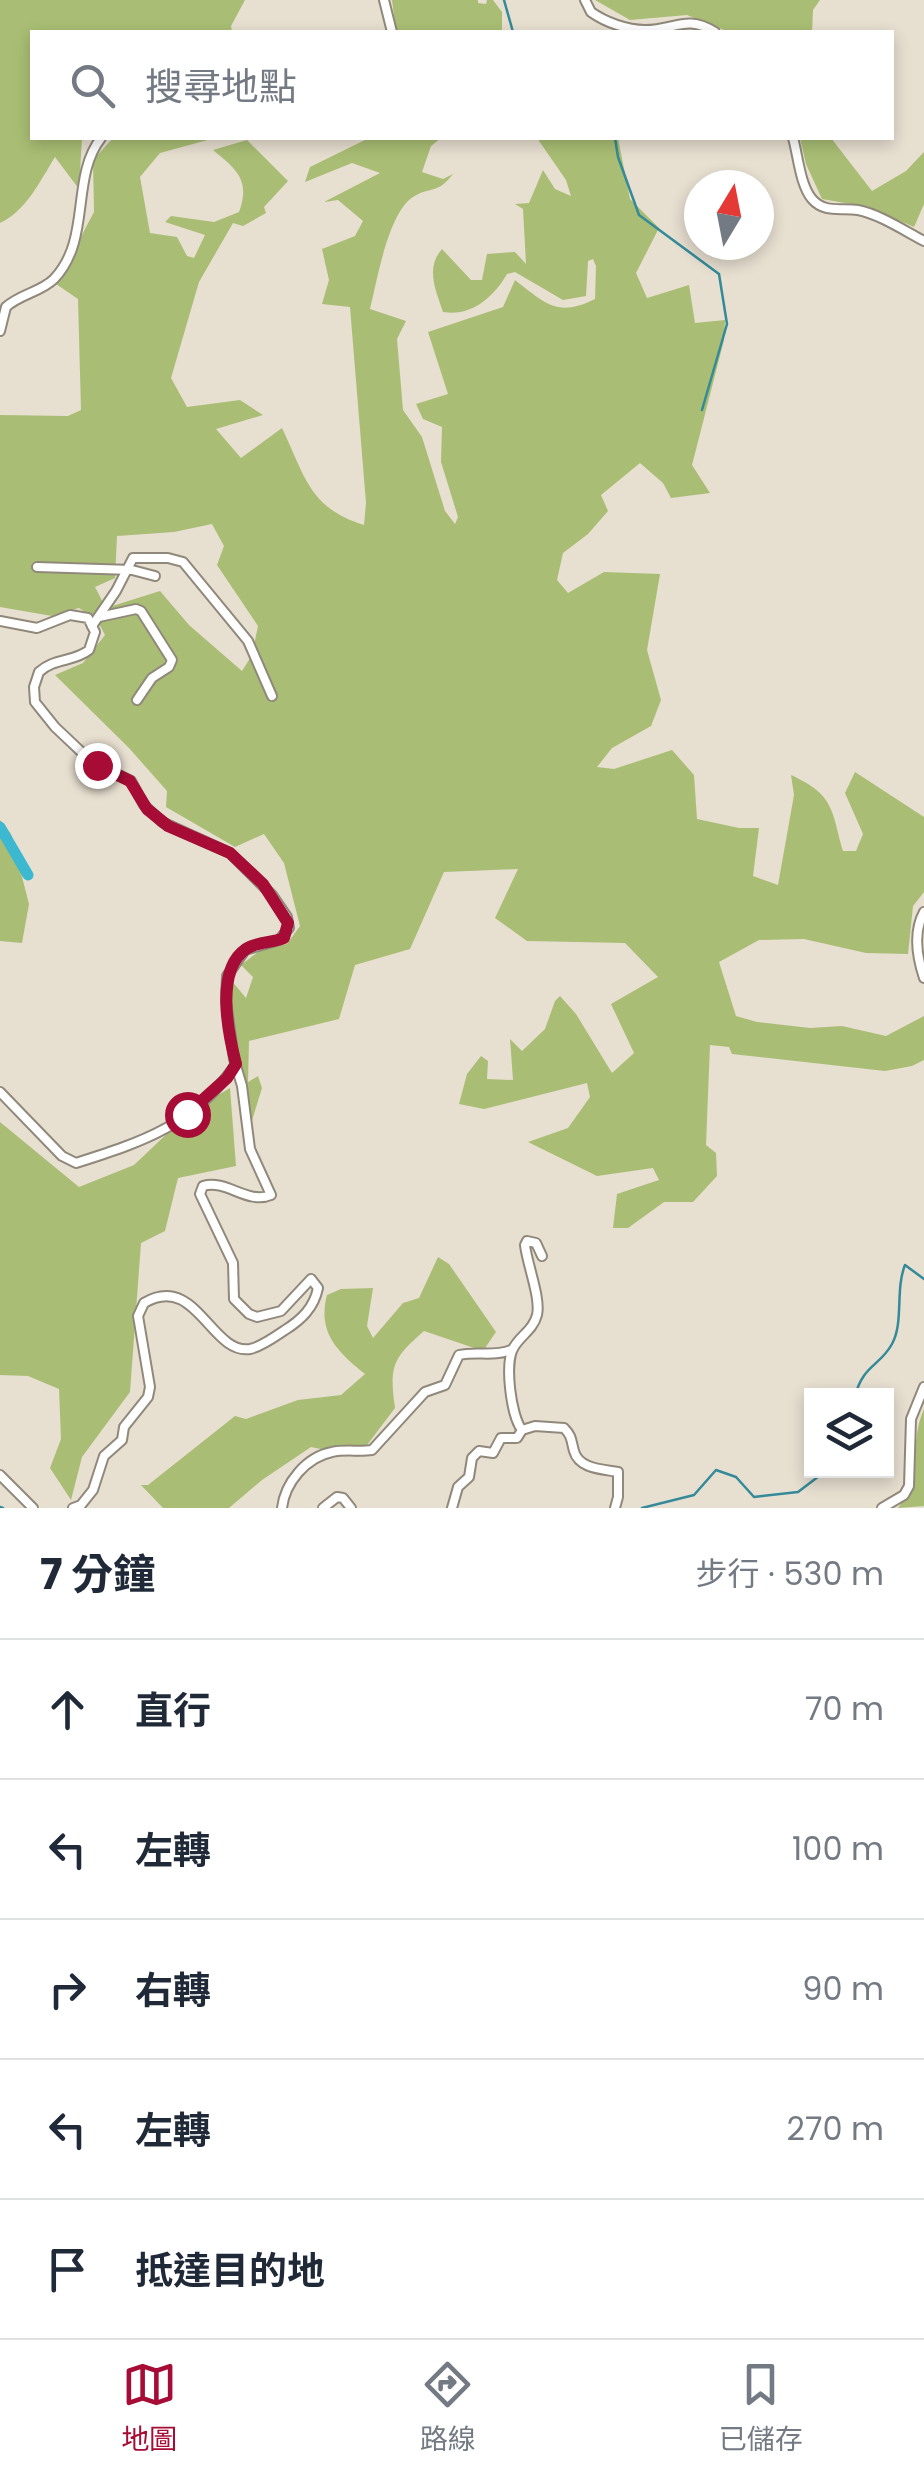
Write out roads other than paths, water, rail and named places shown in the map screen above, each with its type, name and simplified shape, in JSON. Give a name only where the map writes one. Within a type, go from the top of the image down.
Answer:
[{"type":"street","points":[[384,0],[392,30]]},
{"type":"street","points":[[586,0],[591,12],[619,25],[642,30],[693,22],[711,30]]},
{"type":"street","points":[[0,331],[6,306],[55,278],[76,236],[87,159],[100,140]]},
{"type":"street","points":[[794,140],[807,191],[817,203],[825,208],[857,210],[924,241]]},
{"type":"street","points":[[92,626],[133,558],[183,562],[248,640],[272,696]]},
{"type":"street","points":[[36,567],[124,570],[154,576]]},
{"type":"street","points":[[98,617],[140,611],[172,660],[169,667],[152,678],[138,700]]},
{"type":"street","points":[[0,621],[37,628],[76,614],[88,618],[93,644],[84,654],[52,663],[39,672],[34,694],[38,709],[88,758],[130,781],[144,804],[162,822],[230,853],[263,884],[287,917],[289,928],[284,938],[245,950],[227,976],[226,1001],[250,1149],[271,1193],[269,1198],[252,1199],[212,1184],[200,1191],[233,1264],[234,1299],[249,1314],[257,1317],[281,1310],[309,1280],[314,1281],[317,1294],[302,1319],[252,1349],[233,1344],[185,1301],[167,1295],[144,1302],[138,1316],[150,1387],[148,1397],[126,1423],[122,1440],[104,1456],[93,1490],[73,1508]]},
{"type":"street","points":[[924,912],[917,938],[924,978]]},
{"type":"street","points":[[0,1092],[62,1156],[76,1163],[125,1149],[168,1129],[217,1088],[236,1064]]},
{"type":"street","points":[[282,1508],[286,1488],[306,1465],[332,1452],[372,1450],[425,1392],[445,1385],[459,1355],[496,1356],[511,1350],[531,1329],[537,1314],[524,1245],[527,1241],[536,1243],[542,1256]]},
{"type":"street","points":[[511,1350],[508,1386],[522,1430]]},
{"type":"street","points":[[882,1508],[904,1495],[909,1486],[912,1418],[924,1387]]},
{"type":"street","points":[[452,1508],[458,1487],[469,1477],[472,1458],[479,1451],[493,1453],[501,1438],[517,1438],[522,1430],[545,1425],[564,1428],[579,1460],[618,1472],[615,1508]]},
{"type":"street","points":[[0,1475],[34,1508]]},
{"type":"street","points":[[324,1508],[338,1497],[344,1498],[351,1508]]},
{"type":"waterway","points":[[504,0],[512,30]]},
{"type":"waterway","points":[[615,140],[639,215],[719,274],[727,324],[702,410]]},
{"type":"waterway","points":[[0,827],[28,875]]},
{"type":"waterway","points":[[857,1388],[896,1335],[905,1265],[924,1279]]},
{"type":"waterway","points":[[642,1508],[694,1495],[716,1470],[736,1477],[754,1497],[798,1492],[816,1478]]}]
